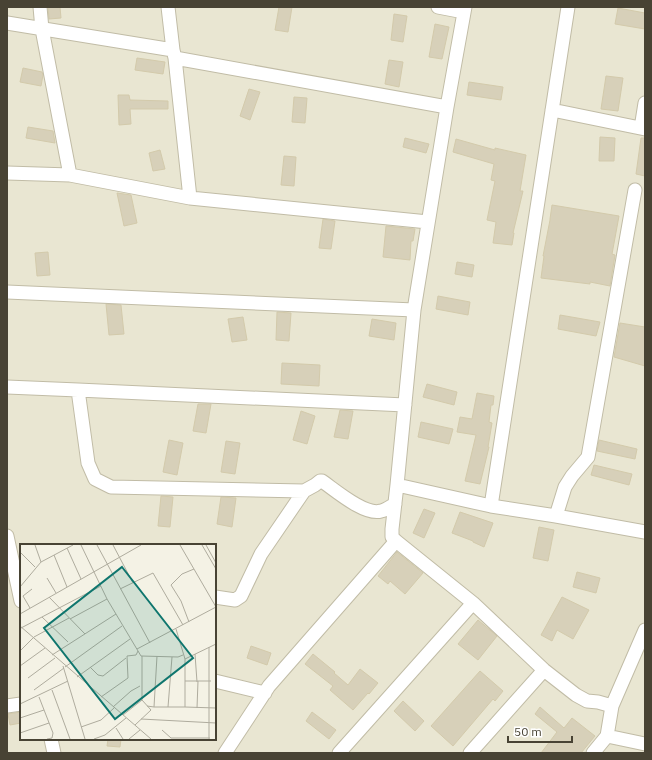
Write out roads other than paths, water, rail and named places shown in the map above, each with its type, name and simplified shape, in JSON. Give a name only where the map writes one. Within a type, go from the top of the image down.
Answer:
[{"type":"street","points":[[40,7],[42,29],[70,175]]},
{"type":"street","points":[[168,7],[190,198]]},
{"type":"street","points":[[438,7],[465,10],[447,107],[414,310],[392,537],[473,603],[544,670],[576,696],[587,701],[612,706]]},
{"type":"street","points":[[491,506],[568,7]]},
{"type":"street","points":[[7,23],[447,107]]},
{"type":"street","points":[[552,110],[643,128],[645,103]]},
{"type":"street","points":[[7,173],[70,175],[190,198],[428,222]]},
{"type":"street","points":[[556,516],[565,487],[588,457],[635,190]]},
{"type":"street","points":[[7,292],[414,310]]},
{"type":"street","points":[[7,387],[405,405]]},
{"type":"street","points":[[78,390],[88,463],[95,479],[111,487],[304,491]]},
{"type":"street","points":[[216,597],[235,600],[241,596],[261,554],[304,491],[320,481],[356,506],[368,510],[380,512],[395,504]]},
{"type":"street","points":[[398,485],[491,506],[645,532]]},
{"type":"street","points":[[7,536],[20,593]]},
{"type":"street","points":[[225,753],[270,686],[396,541]]},
{"type":"street","points":[[339,753],[473,603]]},
{"type":"street","points":[[592,753],[607,736],[612,706],[645,630]]},
{"type":"street","points":[[470,753],[544,670]]},
{"type":"street","points":[[216,681],[265,693]]},
{"type":"street","points":[[7,706],[20,704]]},
{"type":"street","points":[[607,736],[645,744]]},
{"type":"street","points":[[51,740],[54,753]]}]
